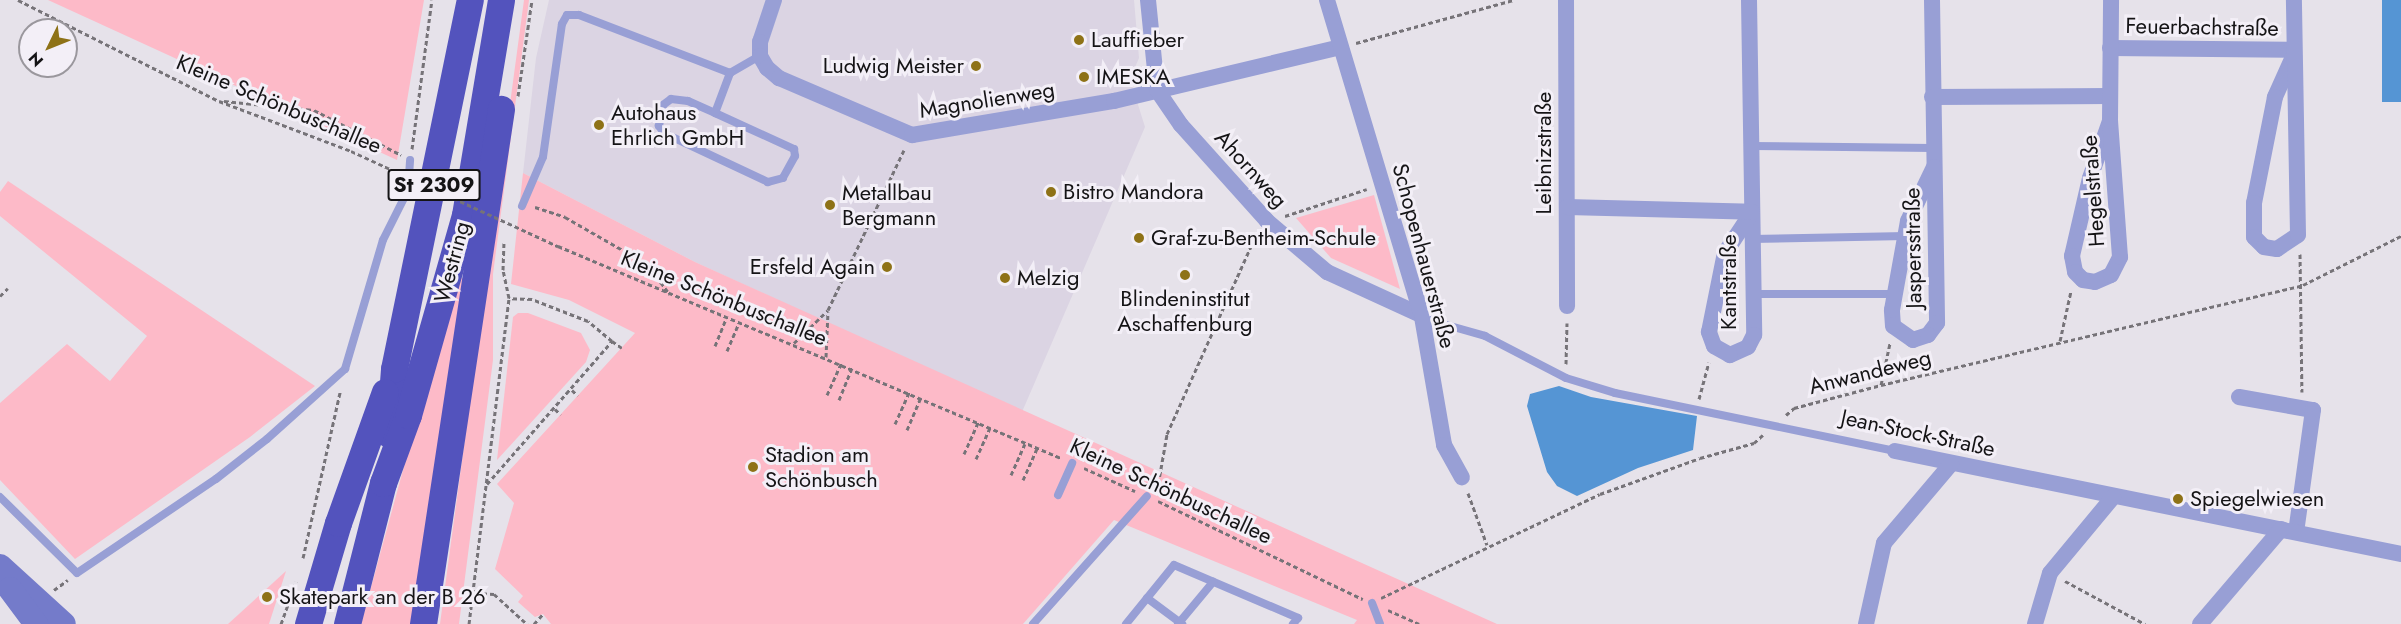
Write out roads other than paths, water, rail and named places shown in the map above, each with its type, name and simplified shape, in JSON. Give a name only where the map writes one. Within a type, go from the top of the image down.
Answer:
[{"type":"highway","name":"Westring","points":[[383,483],[394,369],[470,0]]},
{"type":"highway","name":"Westring","points":[[347,624],[383,483],[408,415],[465,215],[501,0]]},
{"type":"highway","points":[[423,624],[518,0]]},
{"type":"highway","points":[[308,624],[345,502],[394,369]]},
{"type":"main road","points":[[0,566],[38,613]]},
{"type":"main road","points":[[0,575],[38,613],[64,624]]},
{"type":"street","points":[[760,56],[763,27],[774,0]]},
{"type":"street","name":"Ahornweg","points":[[1148,0],[1157,90],[1181,125],[1267,221],[1327,272],[1429,319]]},
{"type":"street","name":"Schopenhauerstraße","points":[[1327,0],[1383,184],[1429,319],[1444,445],[1462,477]]},
{"type":"street","name":"Leibnizstraße","points":[[1566,0],[1567,306]]},
{"type":"street","name":"Kantstraße","points":[[1749,0],[1754,335],[1748,347],[1730,355],[1714,346],[1709,332],[1725,253],[1752,212]]},
{"type":"street","name":"Jaspersstraße","points":[[1932,0],[1937,323],[1928,335],[1913,340],[1893,326],[1895,294],[1908,221],[1934,167]]},
{"type":"street","name":"Hegelstraße","points":[[2110,121],[2090,178],[2072,256],[2075,272],[2083,279],[2096,282],[2111,275],[2120,257],[2110,121],[2111,0]]},
{"type":"street","name":"Feuerbachstraße","points":[[2293,55],[2275,97],[2254,203],[2254,237],[2264,247],[2277,249],[2298,235],[2293,55],[2294,0]]},
{"type":"street","points":[[1157,90],[1340,47]]},
{"type":"street","name":"Feuerbachstraße","points":[[2110,48],[2293,55]]},
{"type":"street","name":"Magnolienweg","points":[[760,56],[779,78],[912,135],[1114,101],[1157,90]]},
{"type":"street","points":[[1932,97],[2110,96]]},
{"type":"street","name":"Kantstraße","points":[[1567,207],[1752,212]]},
{"type":"street","points":[[2200,624],[2288,531],[2303,495],[2313,410],[2240,397]]},
{"type":"street","name":"Jean-Stock-Straße","points":[[1895,451],[2401,554]]},
{"type":"street","points":[[1866,624],[1884,543],[1952,464]]},
{"type":"street","points":[[2035,624],[2050,573],[2113,497]]},
{"type":"lane","points":[[522,206],[543,157],[562,24],[567,15],[579,15],[730,73]]},
{"type":"lane","points":[[715,113],[730,73],[760,56]]},
{"type":"lane","points":[[671,99],[688,101],[715,113],[794,149],[795,156],[783,178],[768,182],[664,133],[659,126],[663,105],[671,99]]},
{"type":"lane","points":[[1751,146],[1933,148]]},
{"type":"lane","points":[[0,497],[77,573],[225,472],[345,369],[383,240],[408,190],[410,160]]},
{"type":"lane","points":[[1751,239],[1907,236]]},
{"type":"lane","points":[[1755,294],[1895,294]]},
{"type":"lane","name":"Jean-Stock-Straße","points":[[1429,319],[1485,336],[1566,378],[1696,411],[1775,424],[1895,451]]},
{"type":"lane","points":[[1058,495],[1072,463]]},
{"type":"lane","points":[[1033,624],[1151,498]]},
{"type":"lane","points":[[1126,624],[1174,565],[1298,618],[1293,624]]},
{"type":"lane","points":[[1147,598],[1180,623],[1213,582]]},
{"type":"lane","points":[[1372,603],[1380,624]]},
{"type":"water","points":[[2382,0],[2401,0],[2401,102],[2382,102]]},
{"type":"water","points":[[1559,386],[1591,397],[1697,416],[1693,450],[1638,468],[1577,496],[1557,486],[1547,472],[1527,406],[1530,394]]},
{"type":"place","name":"Lauffieber","points":[[1079,40]]},
{"type":"place","name":"Ludwig Meister","points":[[976,66]]},
{"type":"place","name":"IMESKA","points":[[1084,77]]},
{"type":"place","name":"Autohaus Ehrlich GmbH","points":[[599,125]]},
{"type":"place","name":"Bistro Mandora","points":[[1051,192]]},
{"type":"place","name":"Metallbau Bergmann","points":[[830,205]]},
{"type":"place","name":"Graf-zu-Bentheim-Schule","points":[[1139,238]]},
{"type":"place","name":"Ersfeld Again","points":[[887,267]]},
{"type":"place","name":"Blindeninstitut Aschaffenburg","points":[[1185,275]]},
{"type":"place","name":"Melzig","points":[[1005,278]]},
{"type":"place","name":"Stadion am Schönbusch","points":[[753,467]]},
{"type":"place","name":"Spiegelwiesen","points":[[2178,499]]},
{"type":"place","name":"Skatepark an der B 26","points":[[267,597]]}]
